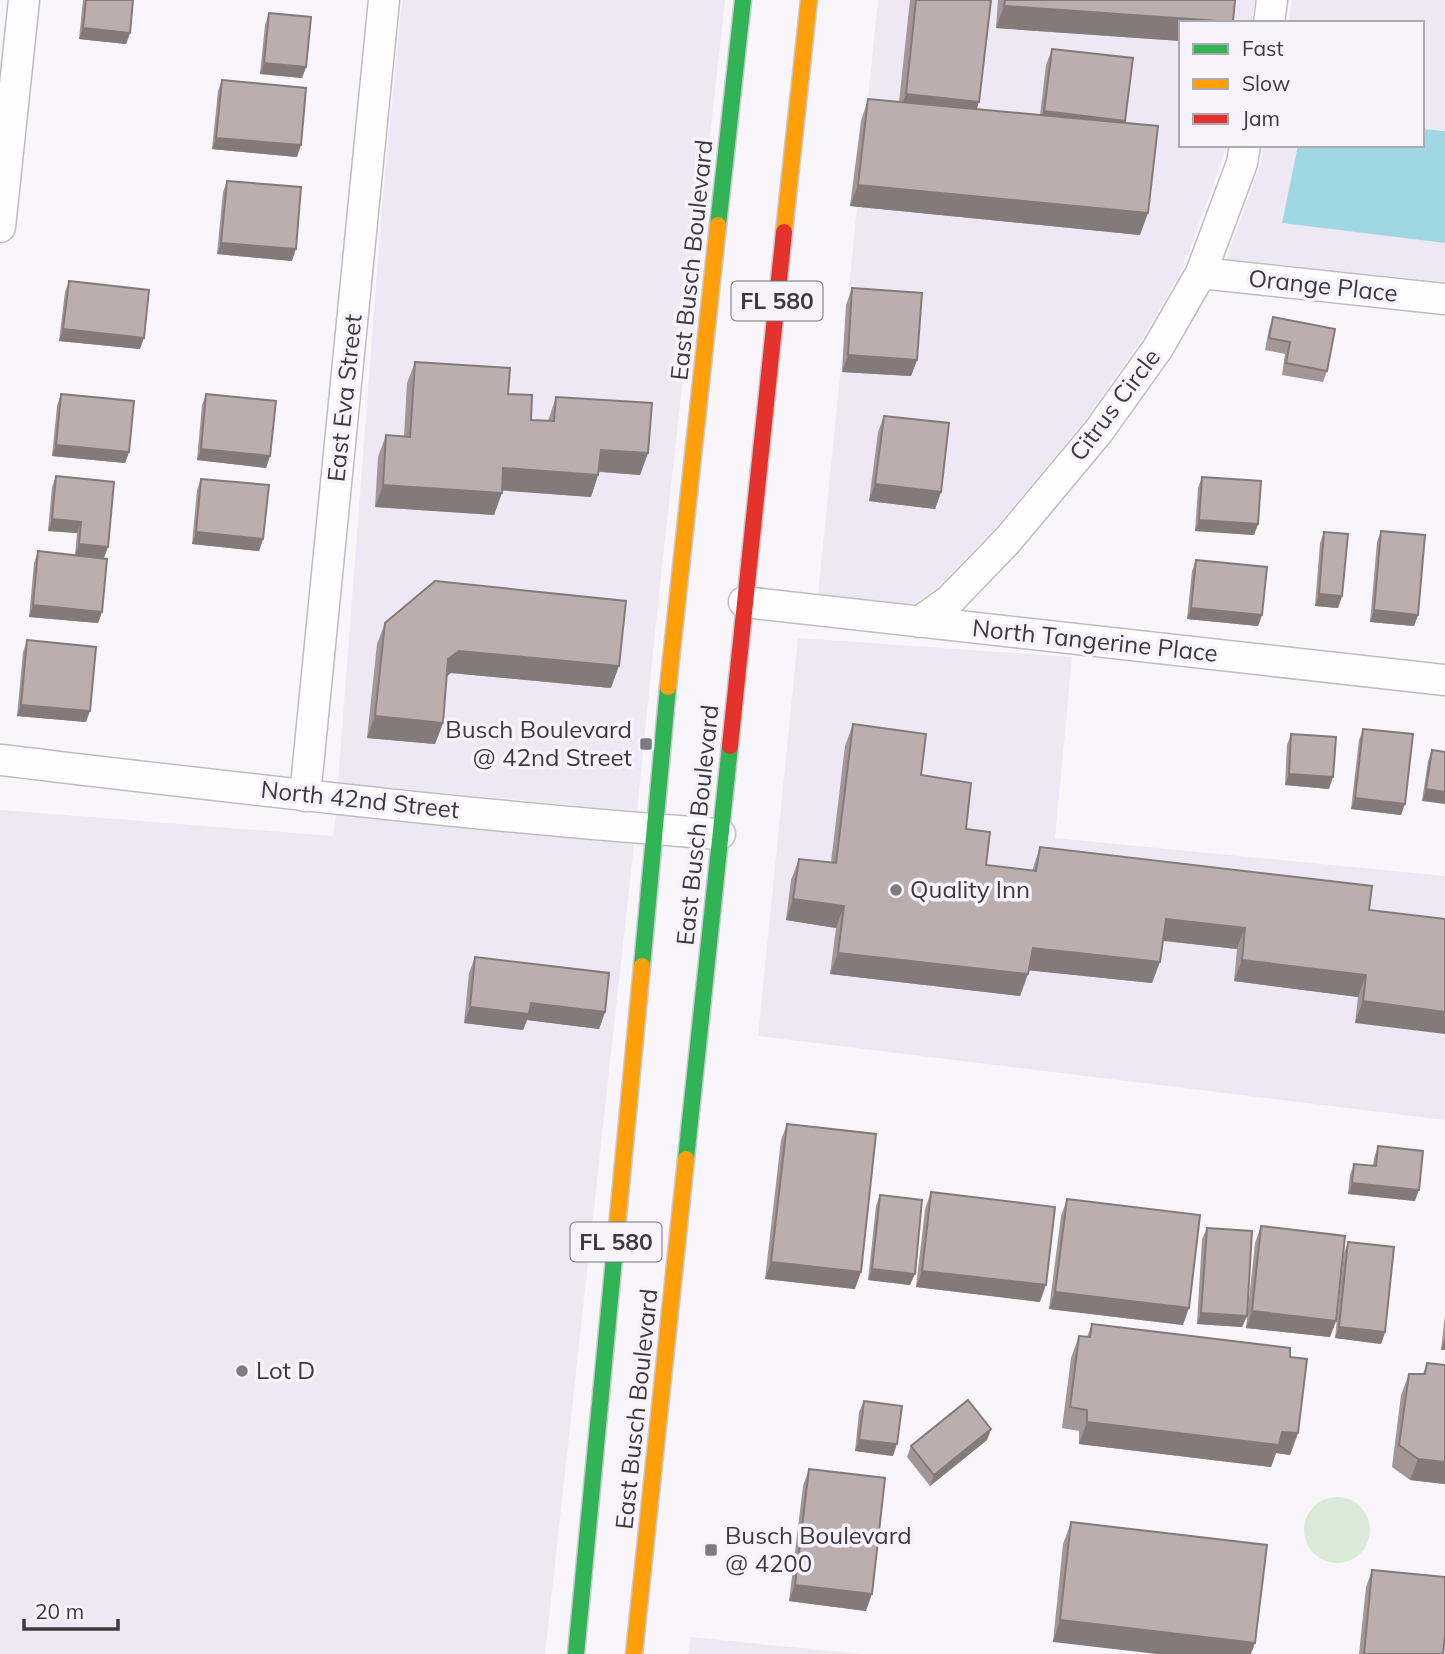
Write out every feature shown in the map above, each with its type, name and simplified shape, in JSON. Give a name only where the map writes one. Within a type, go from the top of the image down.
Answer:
[{"type":"main road","name":"East Busch Boulevard","points":[[576,1654],[677,594],[743,0]]},
{"type":"main road","name":"East Busch Boulevard","points":[[634,1654],[809,0]]},
{"type":"main road","points":[[585,1563],[595,1615]]},
{"type":"street","points":[[0,227],[24,0]]},
{"type":"street","name":"East Eva Street","points":[[305,796],[384,0]]},
{"type":"street","points":[[1269,21],[1272,0]]},
{"type":"street","name":"Citrus Circle","points":[[919,622],[950,600],[1007,541],[1098,432],[1158,348],[1201,273],[1242,163],[1245,147]]},
{"type":"street","name":"Orange Place","points":[[1201,273],[1445,299]]},
{"type":"street","name":"North Tangerine Place","points":[[744,602],[1445,680]]},
{"type":"street","name":"North 42nd Street","points":[[0,760],[305,796],[720,834]]},
{"type":"shaded area","points":[[402,0],[725,0],[637,811],[338,783],[383,193]]},
{"type":"shaded area","points":[[878,0],[1255,0],[1251,21],[1179,21],[1179,147],[1226,147],[1188,255],[1185,255],[1183,268],[1142,339],[1083,423],[993,531],[937,588],[912,605],[818,595]]},
{"type":"shaded area","points":[[1292,0],[1445,0],[1445,131],[1424,129],[1424,21],[1288,21]]},
{"type":"shaded area","points":[[1264,147],[1298,147],[1282,223],[1445,243],[1445,282],[1226,259],[1260,166]]},
{"type":"shaded area","points":[[798,638],[1072,657],[1055,838],[1445,876],[1445,1120],[758,1036]]},
{"type":"shaded area","name":"Lot D","points":[[0,810],[333,836],[336,815],[634,844],[545,1654],[0,1654]]},
{"type":"shaded area","points":[[691,1637],[859,1654],[688,1654]]},
{"type":"green space","points":[[1343,1497],[1361,1506],[1368,1517],[1368,1543],[1361,1554],[1350,1561],[1331,1563],[1313,1554],[1306,1543],[1304,1524],[1313,1506],[1324,1499]]},
{"type":"water","points":[[1424,129],[1445,131],[1445,243],[1282,223],[1298,147],[1424,147]]},
{"type":"building","points":[[86,0],[133,0],[130,33],[83,28]]},
{"type":"building","points":[[916,0],[991,0],[979,102],[906,94]]},
{"type":"building","points":[[1005,0],[1235,0],[1233,21],[1004,6]]},
{"type":"building","points":[[269,13],[311,17],[306,67],[264,63]]},
{"type":"building","points":[[1052,49],[1133,58],[1125,121],[1044,111]]},
{"type":"building","points":[[222,80],[306,88],[301,145],[216,138]]},
{"type":"building","points":[[868,99],[1158,126],[1148,213],[858,185]]},
{"type":"building","points":[[227,181],[301,187],[296,249],[221,243]]},
{"type":"building","points":[[69,281],[149,290],[144,338],[63,329]]},
{"type":"building","points":[[852,288],[922,293],[917,360],[848,355]]},
{"type":"building","points":[[1273,317],[1335,329],[1327,371],[1286,363],[1290,342],[1269,338]]},
{"type":"building","points":[[415,362],[510,368],[508,394],[532,395],[531,420],[554,421],[556,397],[652,403],[648,453],[601,450],[598,475],[503,468],[502,493],[383,485],[386,435],[410,437]]},
{"type":"building","points":[[61,394],[134,401],[129,452],[56,445]]},
{"type":"building","points":[[206,394],[276,401],[270,456],[201,449]]},
{"type":"building","points":[[884,416],[949,423],[941,492],[875,484]]},
{"type":"building","points":[[56,476],[114,482],[108,547],[79,544],[81,522],[52,519]]},
{"type":"building","points":[[1202,477],[1261,481],[1258,524],[1199,520]]},
{"type":"building","points":[[201,479],[269,485],[263,539],[196,532]]},
{"type":"building","points":[[1381,531],[1425,535],[1418,615],[1374,610]]},
{"type":"building","points":[[1324,532],[1348,534],[1342,596],[1319,594]]},
{"type":"building","points":[[38,551],[107,559],[102,612],[33,605]]},
{"type":"building","points":[[1196,560],[1267,567],[1262,615],[1191,608]]},
{"type":"building","points":[[435,581],[626,601],[619,666],[459,651],[448,659],[443,723],[375,716],[385,623]]},
{"type":"building","points":[[27,640],[96,647],[90,711],[21,705]]},
{"type":"building","name":"Quality Inn","points":[[853,724],[926,734],[921,775],[971,783],[966,829],[990,832],[986,865],[1036,871],[1040,847],[1372,886],[1369,910],[1445,919],[1445,1012],[1363,1001],[1366,975],[1242,960],[1245,928],[1166,919],[1160,962],[1033,948],[1028,974],[838,953],[844,906],[793,899],[799,859],[836,863]]},
{"type":"building","points":[[1363,729],[1413,734],[1405,804],[1355,798]]},
{"type":"building","points":[[1291,734],[1336,737],[1333,777],[1289,774]]},
{"type":"building","points":[[1432,750],[1445,752],[1445,792],[1426,789]]},
{"type":"building","points":[[475,957],[609,973],[605,1012],[531,1003],[529,1014],[470,1007]]},
{"type":"building","points":[[787,1124],[876,1134],[861,1272],[771,1262]]},
{"type":"building","points":[[1378,1146],[1423,1151],[1419,1190],[1352,1183],[1354,1164],[1376,1166]]},
{"type":"building","points":[[931,1192],[1055,1207],[1046,1285],[922,1271]]},
{"type":"building","points":[[880,1195],[922,1200],[915,1274],[872,1269]]},
{"type":"building","points":[[1067,1199],[1200,1215],[1189,1308],[1055,1292]]},
{"type":"building","points":[[1261,1226],[1345,1236],[1336,1321],[1252,1311]]},
{"type":"building","points":[[1207,1228],[1252,1231],[1247,1316],[1201,1313]]},
{"type":"building","points":[[1348,1242],[1394,1247],[1385,1332],[1339,1327]]},
{"type":"building","points":[[1092,1324],[1290,1348],[1290,1357],[1307,1359],[1298,1433],[1282,1432],[1279,1445],[1087,1422],[1087,1410],[1070,1407],[1079,1336],[1090,1337]]},
{"type":"building","points":[[1427,1363],[1445,1365],[1445,1462],[1418,1459],[1399,1445],[1409,1374],[1425,1374]]},
{"type":"building","points":[[968,1400],[991,1429],[934,1475],[911,1446]]},
{"type":"building","points":[[864,1401],[902,1406],[897,1444],[859,1440]]},
{"type":"building","points":[[809,1469],[885,1478],[872,1594],[795,1585]]},
{"type":"building","points":[[1071,1522],[1267,1545],[1255,1643],[1060,1620]]},
{"type":"building","points":[[1372,1570],[1445,1577],[1443,1654],[1364,1654]]},
{"type":"traffic: fast","points":[[718,225],[743,0]]},
{"type":"traffic: fast","points":[[642,966],[668,687]]},
{"type":"traffic: fast","points":[[686,1159],[730,746]]},
{"type":"traffic: fast","points":[[576,1654],[615,1248]]},
{"type":"traffic: slow","points":[[784,232],[809,0]]},
{"type":"traffic: slow","points":[[668,687],[718,225]]},
{"type":"traffic: slow","points":[[615,1248],[642,966]]},
{"type":"traffic: slow","points":[[634,1654],[686,1159]]},
{"type":"traffic: jam","points":[[730,746],[784,232]]},
{"type":"place","name":"Busch Boulevard @ 42nd Street","points":[[646,744]]},
{"type":"place","name":"Quality Inn","points":[[896,890]]},
{"type":"place","name":"Lot D","points":[[242,1371]]},
{"type":"place","name":"Busch Boulevard @ 4200","points":[[711,1550]]}]
